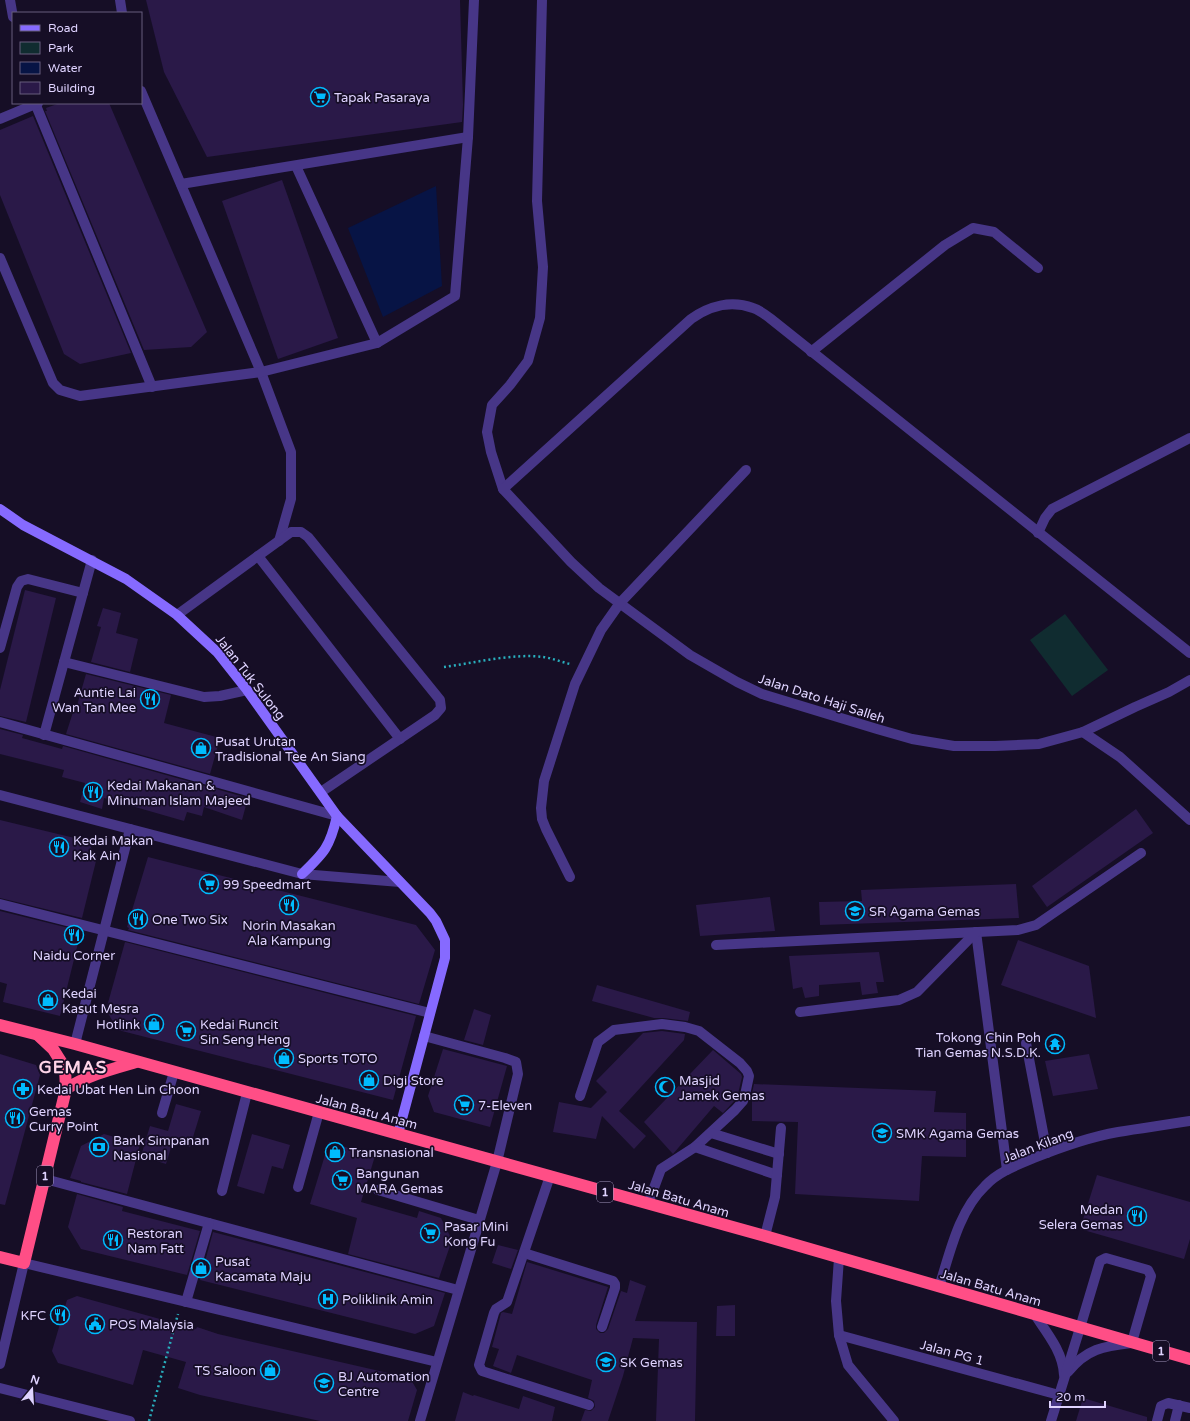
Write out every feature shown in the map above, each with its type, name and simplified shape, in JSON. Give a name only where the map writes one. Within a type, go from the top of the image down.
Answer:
[{"type":"highway","name":"1","points":[[0,1025],[75,1044],[136,1062]]},
{"type":"highway","points":[[37,1034],[53,1049],[65,1068],[66,1089],[97,1073],[136,1062]]},
{"type":"highway","name":"Jalan Batu Anam","points":[[136,1062],[765,1236],[1190,1359]]},
{"type":"highway","name":"1","points":[[24,1263],[66,1089]]},
{"type":"highway","points":[[0,1257],[24,1263]]},
{"type":"street","points":[[10,0],[12,12]]},
{"type":"street","points":[[120,0],[122,12]]},
{"type":"street","points":[[0,258],[52,384],[60,390],[80,396],[261,372],[377,343],[455,296],[468,137],[474,0]]},
{"type":"street","points":[[542,0],[537,201],[542,267],[540,318],[528,361],[510,385],[492,404],[488,432],[491,452],[503,489],[691,319],[701,312],[718,306],[735,305],[753,308],[772,318],[811,352],[1190,653]]},
{"type":"street","points":[[142,93],[261,372],[291,452],[291,499],[279,541]]},
{"type":"street","points":[[0,119],[34,104]]},
{"type":"street","points":[[36,104],[152,387]]},
{"type":"street","points":[[181,184],[468,137]]},
{"type":"street","points":[[296,166],[377,343]]},
{"type":"street","points":[[811,352],[945,245],[973,228],[994,232],[1038,268]]},
{"type":"street","points":[[1038,532],[1045,518],[1052,510],[1190,438]]},
{"type":"street","points":[[570,877],[542,819],[541,797],[544,781],[575,684],[601,630],[620,603],[746,470]]},
{"type":"street","name":"Jalan Dato Haji Salleh","points":[[503,489],[571,562],[599,588],[690,655],[737,682],[762,694],[877,730],[912,739],[947,745],[982,746],[1039,744],[1083,732],[1135,706],[1169,692],[1190,680]]},
{"type":"street","name":"Jalan Tuk Sulong","points":[[0,509],[23,525],[126,579],[177,614],[217,652],[247,690],[337,816],[430,913],[445,940],[445,958],[398,1134]]},
{"type":"street","points":[[177,614],[291,532],[301,532],[308,537],[440,700],[441,704],[439,712],[321,792]]},
{"type":"street","points":[[258,556],[400,739]]},
{"type":"street","points":[[44,735],[92,560]]},
{"type":"street","points":[[0,648],[20,581],[28,579],[83,593]]},
{"type":"street","points":[[64,662],[204,697],[220,696],[247,690]]},
{"type":"street","points":[[0,722],[337,816],[333,836],[322,855],[302,874]]},
{"type":"street","points":[[1083,732],[1120,757],[1190,820]]},
{"type":"street","points":[[0,795],[302,874],[400,882]]},
{"type":"street","points":[[75,1044],[130,829]]},
{"type":"street","points":[[716,945],[1018,930],[1036,925],[1141,853]]},
{"type":"street","points":[[0,904],[430,1013]]},
{"type":"street","points":[[800,1012],[899,1000],[907,997],[917,992],[976,932]]},
{"type":"street","points":[[976,932],[1007,1170]]},
{"type":"street","points":[[580,1096],[598,1042],[614,1030],[662,1024],[685,1027],[699,1031],[740,1063],[747,1071],[749,1076],[746,1095],[743,1101],[695,1147],[661,1169],[648,1204]]},
{"type":"street","points":[[420,1421],[497,1162],[518,1074],[516,1062],[424,1036]]},
{"type":"street","points":[[1026,1043],[1047,1153]]},
{"type":"street","points":[[162,1113],[174,1072]]},
{"type":"street","points":[[222,1192],[248,1093]]},
{"type":"street","points":[[298,1187],[319,1112]]},
{"type":"street","name":"Jalan Kilang","points":[[939,1287],[957,1233],[966,1212],[984,1186],[996,1177],[1007,1170],[1047,1153],[1117,1132],[1190,1121]]},
{"type":"street","points":[[765,1236],[775,1197],[781,1128]]},
{"type":"street","points":[[711,1133],[779,1154]]},
{"type":"street","points":[[695,1147],[777,1175]]},
{"type":"street","points":[[550,1176],[507,1302],[496,1309],[494,1313],[479,1365],[482,1371],[589,1405]]},
{"type":"street","points":[[45,1179],[458,1290]]},
{"type":"street","points":[[378,1190],[479,1220]]},
{"type":"street","points":[[184,1302],[209,1223]]},
{"type":"street","points":[[524,1253],[612,1281],[615,1284],[615,1288],[602,1327]]},
{"type":"street","points":[[839,1258],[836,1301],[838,1335],[848,1365],[894,1421]]},
{"type":"street","points":[[1051,1421],[1100,1261],[1106,1258],[1148,1270],[1151,1276],[1132,1342],[1095,1350],[1077,1361],[1065,1377]]},
{"type":"street","points":[[0,1364],[24,1263],[437,1362]]},
{"type":"street","points":[[1035,1315],[1056,1348],[1064,1365],[1065,1377]]},
{"type":"street","name":"Jalan PG 1","points":[[838,1335],[1059,1395]]},
{"type":"street","points":[[0,1388],[130,1421]]},
{"type":"street","points":[[1157,1421],[1161,1406],[1168,1403],[1190,1408]]},
{"type":"street","points":[[1175,1421],[1179,1406]]},
{"type":"path","points":[[444,667],[506,658],[534,656],[545,657],[573,665]]},
{"type":"path","points":[[149,1421],[184,1302]]},
{"type":"green space","points":[[1065,614],[1108,670],[1072,696],[1030,640]]},
{"type":"water","points":[[436,186],[442,286],[383,317],[348,228]]},
{"type":"building","name":"Tapak Pasaraya","points":[[146,0],[460,0],[463,105],[462,122],[207,157],[164,72]]},
{"type":"building","points":[[57,104],[109,104],[207,332],[191,347],[144,350],[45,111],[47,111],[46,108]]},
{"type":"building","points":[[33,116],[131,353],[80,364],[64,354],[0,195],[0,130]]},
{"type":"building","points":[[282,180],[338,338],[278,359],[222,201]]},
{"type":"building","points":[[25,590],[56,598],[26,722],[0,716],[0,690]]},
{"type":"building","points":[[103,608],[121,613],[116,633],[138,639],[130,672],[91,662],[101,627],[97,626]]},
{"type":"building","points":[[86,674],[171,695],[164,723],[220,738],[210,774],[66,734],[74,709],[76,709]]},
{"type":"building","points":[[0,729],[23,735],[22,738],[62,749],[63,746],[248,798],[242,820],[204,807],[202,816],[187,812],[184,821],[104,798],[102,809],[80,802],[85,783],[62,777],[64,770],[0,754]]},
{"type":"building","points":[[1136,809],[1153,833],[1047,907],[1032,886]]},
{"type":"building","points":[[0,820],[87,841],[97,857],[82,918],[0,898]]},
{"type":"building","points":[[148,857],[416,925],[435,950],[419,1004],[128,930],[129,928],[127,927]]},
{"type":"building","points":[[1016,884],[1019,918],[820,925],[819,902],[862,901],[861,890]]},
{"type":"building","points":[[770,897],[775,931],[700,936],[696,905]]},
{"type":"building","points":[[0,911],[81,931],[60,1016],[3,1002],[7,984],[0,982]]},
{"type":"building","points":[[1018,940],[1089,966],[1096,1018],[1001,985]]},
{"type":"building","points":[[125,942],[416,1016],[393,1100],[118,1030],[106,1010]]},
{"type":"building","points":[[879,952],[884,982],[876,982],[878,993],[862,995],[860,982],[819,985],[819,996],[805,998],[802,987],[793,989],[789,956]]},
{"type":"building","points":[[597,985],[690,1012],[688,1021],[654,1018],[592,1001]]},
{"type":"building","points":[[474,1009],[491,1015],[483,1045],[464,1040]]},
{"type":"building","points":[[662,1031],[685,1034],[684,1040],[619,1111],[646,1136],[634,1149],[602,1116],[596,1139],[553,1132],[559,1102],[591,1108],[607,1092],[596,1081],[643,1033]]},
{"type":"building","points":[[443,1049],[507,1066],[490,1127],[434,1112],[428,1096]]},
{"type":"building","points":[[713,1050],[741,1074],[742,1077],[737,1098],[723,1113],[714,1106],[673,1154],[644,1122]]},
{"type":"building","points":[[0,1054],[36,1065],[40,1075],[5,1205],[0,1204]]},
{"type":"building","points":[[1089,1054],[1098,1089],[1053,1096],[1045,1061]]},
{"type":"building","name":"SMK Agama Gemas","points":[[754,1084],[936,1091],[934,1112],[966,1113],[966,1157],[922,1156],[919,1201],[795,1194],[798,1122],[752,1121],[752,1093]]},
{"type":"building","points":[[176,1104],[201,1111],[190,1147],[173,1141],[166,1164],[141,1156],[150,1126],[168,1131]]},
{"type":"building","points":[[104,1134],[140,1144],[127,1194],[70,1178],[81,1146]]},
{"type":"building","points":[[252,1134],[290,1145],[283,1169],[272,1166],[264,1194],[237,1186]]},
{"type":"building","points":[[329,1142],[375,1156],[361,1202],[417,1218],[419,1211],[441,1218],[452,1240],[439,1278],[348,1254],[357,1218],[310,1204]]},
{"type":"building","name":"Medan Selera Gemas","points":[[1097,1175],[1190,1202],[1190,1239],[1184,1259],[1080,1229]]},
{"type":"building","points":[[77,1194],[123,1207],[122,1211],[200,1231],[187,1275],[81,1249],[68,1227]]},
{"type":"building","points":[[213,1232],[445,1293],[434,1326],[415,1334],[200,1280]]},
{"type":"building","points":[[498,1245],[518,1250],[511,1269],[492,1263]]},
{"type":"building","points":[[527,1262],[608,1287],[596,1325],[596,1329],[600,1333],[604,1333],[608,1329],[621,1291],[627,1293],[630,1280],[646,1286],[635,1321],[697,1322],[695,1421],[656,1421],[659,1339],[633,1338],[623,1376],[608,1421],[581,1421],[585,1410],[591,1411],[595,1407],[594,1401],[588,1398],[592,1380],[517,1355],[511,1373],[493,1366],[499,1349],[492,1347],[501,1313],[512,1314]]},
{"type":"building","points":[[77,1296],[196,1329],[197,1327],[218,1334],[410,1378],[417,1390],[408,1421],[320,1421],[200,1395],[178,1388],[186,1362],[143,1350],[133,1385],[58,1363],[52,1351],[67,1300]]},
{"type":"building","points":[[735,1305],[735,1336],[716,1336],[717,1306]]},
{"type":"building","points":[[463,1392],[519,1409],[523,1396],[555,1407],[552,1421],[455,1421]]},
{"type":"building","points":[[1083,1398],[1147,1417],[1147,1421],[1076,1421]]},
{"type":"place","name":"Tapak Pasaraya","points":[[320,97]]},
{"type":"place","name":"Auntie Lai Wan Tan Mee","points":[[150,699]]},
{"type":"place","name":"Pusat Urutan Tradisional Tee An Siang","points":[[201,748]]},
{"type":"place","name":"Kedai Makanan & Minuman Islam Majeed","points":[[93,792]]},
{"type":"place","name":"Kedai Makan Kak Ain","points":[[59,847]]},
{"type":"place","name":"99 Speedmart","points":[[209,884]]},
{"type":"place","name":"Norin Masakan Ala Kampung","points":[[289,905]]},
{"type":"place","name":"SR Agama Gemas","points":[[855,911]]},
{"type":"place","name":"One Two Six","points":[[138,919]]},
{"type":"place","name":"Naidu Corner","points":[[74,935]]},
{"type":"place","name":"Kedai Kasut Mesra","points":[[48,1000]]},
{"type":"place","name":"Hotlink","points":[[154,1024]]},
{"type":"place","name":"Kedai Runcit Sin Seng Heng","points":[[186,1031]]},
{"type":"place","name":"Tokong Chin Poh Tian Gemas N.S.D.K.","points":[[1055,1044]]},
{"type":"place","name":"Sports TOTO","points":[[284,1058]]},
{"type":"place","name":"Digi Store","points":[[369,1080]]},
{"type":"place","name":"Masjid Jamek Gemas","points":[[665,1087]]},
{"type":"place","name":"Kedai Ubat Hen Lin Choon","points":[[23,1089]]},
{"type":"place","name":"7-Eleven","points":[[464,1105]]},
{"type":"place","name":"Gemas Curry Point","points":[[15,1118]]},
{"type":"place","name":"SMK Agama Gemas","points":[[882,1133]]},
{"type":"place","name":"Bank Simpanan Nasional","points":[[99,1147]]},
{"type":"place","name":"Transnasional","points":[[335,1152]]},
{"type":"place","name":"Bangunan MARA Gemas","points":[[342,1180]]},
{"type":"place","name":"Medan Selera Gemas","points":[[1137,1216]]},
{"type":"place","name":"Pasar Mini Kong Fu","points":[[430,1233]]},
{"type":"place","name":"Restoran Nam Fatt","points":[[113,1240]]},
{"type":"place","name":"Pusat Kacamata Maju","points":[[201,1268]]},
{"type":"place","name":"Poliklinik Amin","points":[[328,1299]]},
{"type":"place","name":"KFC","points":[[60,1315]]},
{"type":"place","name":"POS Malaysia","points":[[95,1324]]},
{"type":"place","name":"SK Gemas","points":[[606,1362]]},
{"type":"place","name":"TS Saloon","points":[[270,1370]]},
{"type":"place","name":"BJ Automation Centre","points":[[324,1383]]},
{"type":"district","name":"GEMAS","points":[[73,1067]]}]
